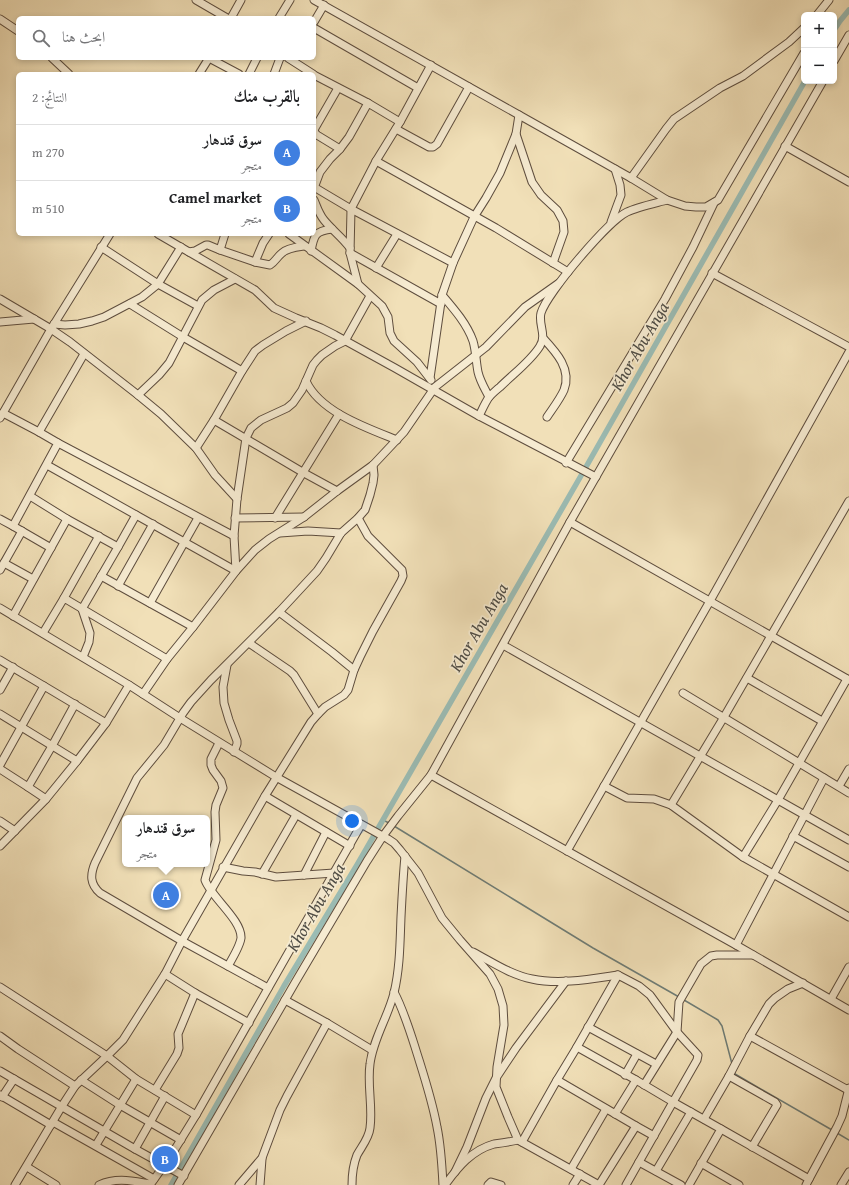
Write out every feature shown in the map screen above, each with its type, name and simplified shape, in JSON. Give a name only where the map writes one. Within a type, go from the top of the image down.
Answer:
[{"type":"street","points":[[196,0],[224,16]]},
{"type":"street","points":[[232,16],[241,0]]},
{"type":"street","points":[[280,16],[290,0]]},
{"type":"street","points":[[314,0],[668,200],[685,206],[706,207],[718,200],[801,58]]},
{"type":"street","points":[[819,12],[829,0]]},
{"type":"street","points":[[316,19],[324,5]]},
{"type":"street","points":[[0,19],[16,30]]},
{"type":"street","points":[[316,29],[418,88]]},
{"type":"street","points":[[631,178],[674,119],[714,91],[743,76],[789,42],[801,31]]},
{"type":"street","points":[[837,56],[849,35]]},
{"type":"street","points":[[54,60],[67,72]]},
{"type":"street","points":[[200,72],[208,60]]},
{"type":"street","points":[[213,60],[235,72]]},
{"type":"street","points":[[250,72],[256,60]]},
{"type":"street","points":[[275,72],[279,60]]},
{"type":"street","points":[[292,60],[310,72]]},
{"type":"street","points":[[358,284],[350,250],[351,209],[376,161],[398,126],[431,65]]},
{"type":"street","points":[[316,76],[368,103],[429,147],[433,147],[437,144],[469,87]]},
{"type":"street","points":[[178,1185],[381,835],[431,775],[570,522],[821,84]]},
{"type":"street","points":[[316,126],[338,88]]},
{"type":"street","points":[[316,182],[320,172],[340,149],[368,103]]},
{"type":"street","points":[[430,378],[442,295],[453,263],[474,217],[500,173],[516,134],[519,115]]},
{"type":"street","points":[[316,134],[340,149]]},
{"type":"street","points":[[516,134],[532,182],[541,195],[557,210],[563,222],[564,232],[553,263]]},
{"type":"street","points":[[785,146],[849,182]]},
{"type":"street","points":[[376,161],[568,272]]},
{"type":"street","points":[[610,224],[621,195],[615,169]]},
{"type":"street","points":[[316,188],[351,209],[453,263]]},
{"type":"street","points":[[479,416],[489,397],[536,351],[541,344],[543,338],[540,320],[541,313],[550,296],[568,272],[610,224],[616,218],[627,212],[668,200]]},
{"type":"street","points":[[566,463],[666,299],[714,203]]},
{"type":"street","points":[[316,206],[323,219],[344,240],[350,250],[376,268],[441,304]]},
{"type":"street","points":[[316,235],[322,230],[332,229]]},
{"type":"street","points":[[376,268],[397,234]]},
{"type":"street","points":[[109,236],[52,326],[2,415],[39,432],[234,536]]},
{"type":"street","points":[[162,236],[255,290],[274,308],[321,328],[434,389],[479,416],[566,463],[596,477]]},
{"type":"street","points":[[220,250],[224,236]]},
{"type":"street","points":[[255,262],[268,236]]},
{"type":"street","points":[[292,236],[358,284],[382,306],[386,312],[390,333],[394,341],[417,362],[430,378],[434,389]]},
{"type":"street","points":[[311,251],[316,236]]},
{"type":"street","points":[[189,252],[195,251],[206,245],[255,262],[270,265],[282,252],[304,246]]},
{"type":"street","points":[[101,247],[158,284],[198,306]]},
{"type":"street","points":[[52,326],[80,324],[104,317],[142,297],[158,284],[181,247]]},
{"type":"street","points":[[712,273],[849,347]]},
{"type":"street","points":[[138,395],[165,368],[174,355],[202,300],[223,285],[236,279]]},
{"type":"street","points":[[143,694],[167,659],[236,571],[255,550],[304,517],[373,465],[410,424],[434,389],[486,347],[525,307],[559,283]]},
{"type":"street","points":[[442,295],[454,308],[473,342],[478,372],[489,397]]},
{"type":"street","points":[[236,571],[234,536],[236,499],[246,438],[251,428],[261,420],[287,408],[293,403],[302,390],[313,365],[322,355],[345,341],[370,296]]},
{"type":"street","points":[[0,299],[34,319],[52,326],[84,354],[138,395],[172,424],[196,448],[215,475],[236,499]]},
{"type":"street","points":[[130,304],[242,371]]},
{"type":"street","points":[[0,322],[34,319]]},
{"type":"street","points":[[196,448],[255,351],[286,331],[306,321]]},
{"type":"street","points":[[543,338],[556,353],[565,368],[566,379],[564,390],[547,417]]},
{"type":"street","points":[[567,851],[710,601],[849,352]]},
{"type":"street","points":[[39,432],[84,354]]},
{"type":"street","points":[[306,381],[316,395],[340,414],[397,440]]},
{"type":"street","points":[[275,518],[340,414]]},
{"type":"street","points":[[214,420],[337,491]]},
{"type":"street","points":[[13,526],[58,443]]},
{"type":"street","points":[[47,465],[236,571]]},
{"type":"street","points":[[268,988],[182,941],[100,893],[95,889],[92,883],[92,870],[137,778],[164,745],[191,702],[317,571],[332,550],[335,541],[341,532],[365,510],[374,475],[373,465]]},
{"type":"street","points":[[30,496],[118,547]]},
{"type":"street","points":[[671,805],[772,636],[849,501]]},
{"type":"street","points":[[83,657],[90,638],[82,609],[136,515]]},
{"type":"street","points":[[235,518],[304,517]]},
{"type":"street","points":[[150,603],[198,518]]},
{"type":"street","points":[[16,1185],[75,1086],[123,1040],[164,974],[223,867],[276,777],[318,714],[325,707],[344,695],[348,690],[354,670],[373,631],[401,581],[403,573],[398,565],[368,536],[358,518]]},
{"type":"street","points":[[0,519],[51,548]]},
{"type":"street","points":[[13,616],[68,519]]},
{"type":"street","points":[[570,522],[848,680],[822,721],[744,857]]},
{"type":"street","points":[[118,586],[153,524]]},
{"type":"street","points":[[278,534],[308,531],[341,532]]},
{"type":"street","points":[[0,570],[22,532]]},
{"type":"street","points":[[43,633],[99,536]]},
{"type":"street","points":[[4,563],[33,580]]},
{"type":"street","points":[[101,576],[193,627]]},
{"type":"street","points":[[64,598],[167,659]]},
{"type":"street","points":[[0,608],[129,685],[234,752],[394,843],[418,873],[442,918],[490,974],[498,989],[501,998],[504,1025],[496,1087],[508,1117],[520,1141],[599,1185],[636,1126]]},
{"type":"street","points":[[279,612],[354,670]]},
{"type":"street","points":[[249,643],[294,675],[318,714]]},
{"type":"street","points":[[502,645],[849,840]]},
{"type":"street","points":[[0,660],[106,723]]},
{"type":"street","points":[[227,665],[223,696],[229,720],[237,741],[234,752]]},
{"type":"street","points":[[0,690],[13,668]]},
{"type":"street","points":[[747,678],[822,721]]},
{"type":"street","points":[[0,846],[46,798],[77,761],[106,723],[129,685]]},
{"type":"street","points":[[0,765],[44,686]]},
{"type":"street","points":[[683,693],[849,793]]},
{"type":"street","points":[[28,787],[76,704]]},
{"type":"street","points":[[0,714],[77,761]]},
{"type":"street","points":[[210,862],[216,840],[216,805],[223,788],[221,781],[211,765],[211,759],[219,743]]},
{"type":"street","points":[[0,769],[46,798]]},
{"type":"street","points":[[839,786],[849,769]]},
{"type":"street","points":[[431,775],[736,945],[849,1010]]},
{"type":"street","points":[[736,945],[824,778]]},
{"type":"street","points":[[604,786],[630,799],[654,799],[671,805],[744,857],[849,917]]},
{"type":"street","points":[[265,796],[350,846]]},
{"type":"street","points":[[262,874],[296,815]]},
{"type":"street","points":[[0,822],[15,831]]},
{"type":"street","points":[[152,1183],[165,1166],[196,1115],[362,825]]},
{"type":"street","points":[[304,875],[326,832]]},
{"type":"street","points":[[793,836],[849,867]]},
{"type":"street","points":[[352,1185],[353,1168],[370,1130],[371,1117],[369,1081],[372,1050],[394,992],[400,948],[405,856]]},
{"type":"street","points":[[209,867],[205,880],[210,890],[224,905],[240,933],[241,939],[228,966]]},
{"type":"street","points":[[223,867],[276,877],[334,872]]},
{"type":"street","points":[[468,949],[520,975],[533,979],[566,981],[588,980],[618,975],[639,986],[650,995],[677,1032],[697,1053],[698,1057],[674,1102],[626,1185]]},
{"type":"street","points":[[644,1085],[677,1032],[679,1002],[697,970],[706,959],[717,955],[753,955]]},
{"type":"street","points":[[831,999],[849,967]]},
{"type":"street","points":[[164,974],[249,1023]]},
{"type":"street","points":[[520,1141],[558,1080],[618,975]]},
{"type":"street","points":[[455,1172],[496,1078],[516,1048],[566,981]]},
{"type":"street","points":[[704,1119],[764,1012],[775,998],[788,989],[803,983]]},
{"type":"street","points":[[0,987],[107,1056],[136,1079],[196,1115]]},
{"type":"street","points":[[394,992],[404,1015],[426,1082],[439,1138],[444,1185]]},
{"type":"street","points":[[155,1090],[177,1054],[179,1048],[178,1034],[196,993]]},
{"type":"street","points":[[285,1000],[372,1050]]},
{"type":"street","points":[[260,1185],[262,1158],[280,1110],[327,1023]]},
{"type":"street","points":[[588,1027],[656,1064]]},
{"type":"street","points":[[0,1036],[75,1086]]},
{"type":"street","points":[[577,1047],[752,1147],[808,1182],[842,1116],[849,1089],[750,1036]]},
{"type":"street","points":[[626,1074],[637,1054]]},
{"type":"street","points":[[0,1071],[184,1176]]},
{"type":"street","points":[[729,1076],[775,1102],[777,1105],[752,1147]]},
{"type":"street","points":[[14,1079],[1,1096],[52,1124],[96,1145],[152,1183]]},
{"type":"street","points":[[96,1145],[136,1079]]},
{"type":"street","points":[[81,1080],[120,1105],[181,1140]]},
{"type":"street","points":[[558,1080],[654,1136]]},
{"type":"street","points":[[615,1114],[636,1080]]},
{"type":"street","points":[[135,1149],[165,1096]]},
{"type":"street","points":[[571,1169],[606,1108]]},
{"type":"street","points":[[656,1171],[691,1112]]},
{"type":"street","points":[[842,1116],[849,1121]]},
{"type":"street","points":[[689,1185],[721,1129]]},
{"type":"street","points":[[444,1185],[473,1153],[494,1144],[520,1141]]},
{"type":"street","points":[[239,1185],[262,1158]]},
{"type":"street","points":[[639,1162],[681,1185]]},
{"type":"street","points":[[701,1163],[737,1185]]},
{"type":"street","points":[[27,1167],[56,1185]]},
{"type":"street","points":[[842,1185],[849,1172]]},
{"type":"street","points":[[573,1185],[580,1174]]},
{"type":"street","points":[[105,1184],[118,1180],[152,1183]]},
{"type":"street","points":[[488,1185],[491,1182],[501,1185]]},
{"type":"waterway","name":"Khor Abu Anga","points":[[837,26],[849,10]]},
{"type":"waterway","name":"Khor Abu Anga","points":[[171,1185],[284,986],[357,865],[586,467],[803,84]]},
{"type":"waterway","name":"Khor Abu Anga","points":[[383,820],[389,823]]},
{"type":"waterway","points":[[394,826],[593,948],[679,997]]},
{"type":"waterway","points":[[684,1000],[718,1020],[722,1026],[732,1064]]},
{"type":"waterway","points":[[734,1071],[735,1074],[832,1130]]},
{"type":"waterway","points":[[837,1133],[849,1140]]},
{"type":"place","name":"سوق قندهار","points":[[166,895]]},
{"type":"place","name":"Camel market","points":[[165,1159]]}]
